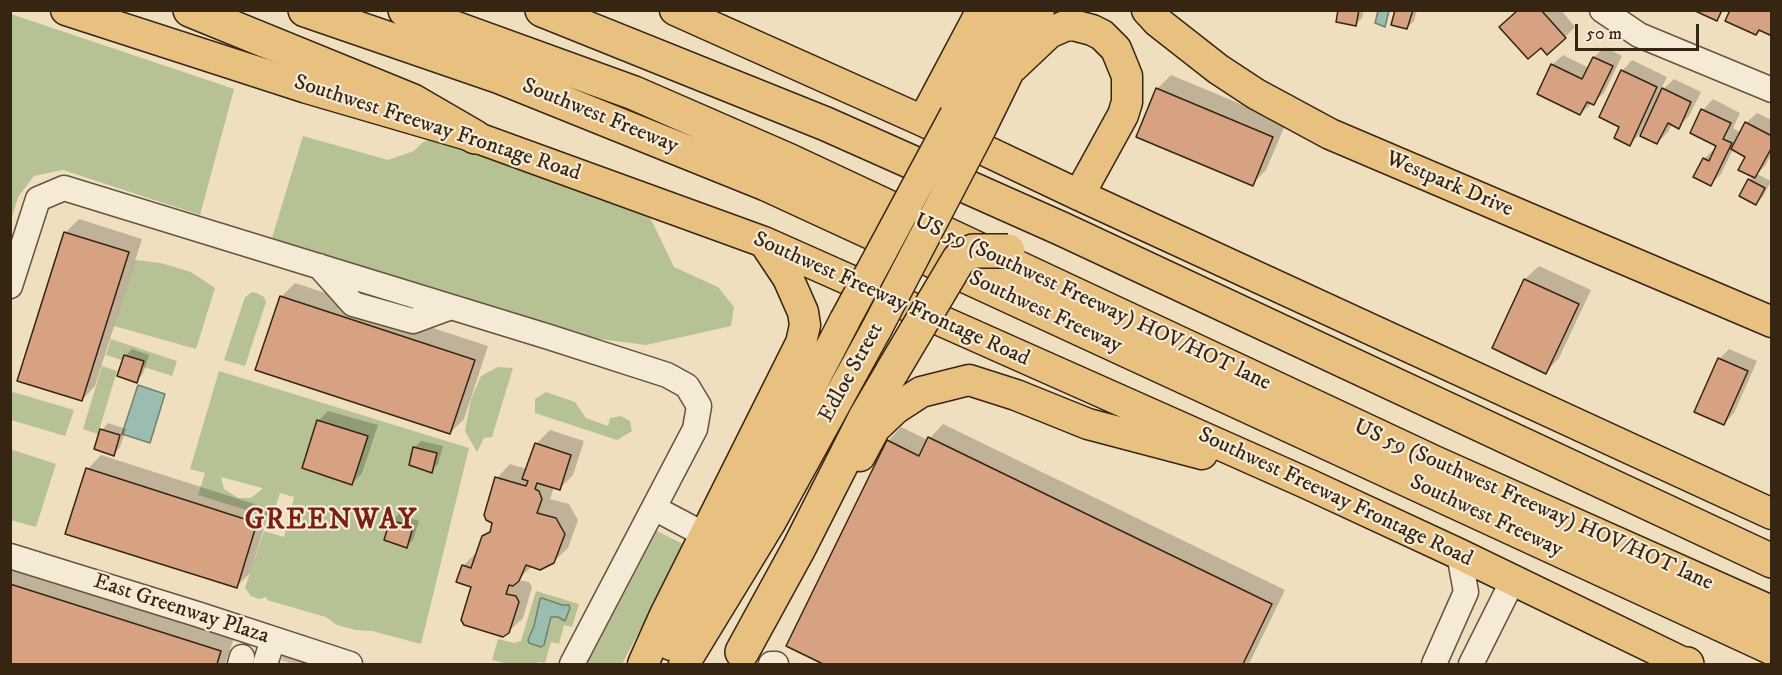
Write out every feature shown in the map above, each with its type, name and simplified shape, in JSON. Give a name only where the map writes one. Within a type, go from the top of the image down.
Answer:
[{"type":"highway","points":[[189,10],[412,101],[475,137]]},
{"type":"highway","name":"Southwest Freeway","points":[[305,10],[500,77],[765,184],[1772,648]]},
{"type":"highway","name":"US 59 (Southwest Freeway) HOV/HOT lane","points":[[405,10],[634,93],[790,161],[1424,458],[1772,613]]},
{"type":"highway","points":[[434,10],[510,34],[691,107],[1649,545],[1772,604]]},
{"type":"highway","points":[[542,10],[826,124],[1062,229],[1772,561]]},
{"type":"highway","points":[[736,658],[799,548],[866,416],[959,259],[973,251],[1008,251]]},
{"type":"main road","name":"Southwest Freeway Frontage Road","points":[[66,10],[308,88],[475,137],[764,242],[1306,483],[1514,580],[1686,664]]},
{"type":"main road","points":[[675,10],[712,19],[1079,195],[1772,514]]},
{"type":"main road","points":[[923,121],[982,10]]},
{"type":"main road","name":"Edloe Street","points":[[1002,67],[1010,10]]},
{"type":"main road","name":"Edloe Street","points":[[658,664],[701,593],[897,293],[921,211],[1002,67],[1040,10]]},
{"type":"main road","name":"Westpark Drive","points":[[1147,10],[1158,22],[1218,69],[1256,94],[1330,134],[1772,322]]},
{"type":"main road","points":[[1002,67],[1049,33],[1065,26],[1073,25],[1092,30],[1102,35],[1116,50],[1127,76],[1127,102],[1120,120],[1079,195]]},
{"type":"main road","points":[[643,664],[705,535],[795,358],[805,325],[803,312],[788,278],[764,242]]},
{"type":"main road","points":[[736,658],[782,599],[875,428],[895,409],[921,392],[969,381],[1016,395],[1088,424],[1151,439],[1306,483]]},
{"type":"main road","name":"Edloe Street","points":[[684,664],[764,534],[786,463]]},
{"type":"street","points":[[1602,10],[1639,35],[1772,90]]},
{"type":"street","points":[[10,286],[38,199],[64,188],[667,375],[687,386],[699,406],[695,429],[572,664]]},
{"type":"street","points":[[654,508],[705,535]]},
{"type":"street","points":[[1441,662],[1466,592],[1459,554]]},
{"type":"street","name":"East Greenway Plaza","points":[[10,556],[82,578],[109,572],[172,593],[200,615],[350,664]]},
{"type":"street","points":[[1471,664],[1514,580]]},
{"type":"street","points":[[266,664],[273,640]]},
{"type":"green space","points":[[11,14],[234,89],[200,215],[63,170],[34,176],[18,197],[11,221]]},
{"type":"green space","points":[[303,136],[388,160],[414,151],[422,143],[433,138],[648,213],[674,267],[718,287],[734,307],[731,326],[646,345],[577,336],[271,241]]},
{"type":"green space","points":[[135,260],[161,263],[191,272],[215,288],[196,349],[114,326]]},
{"type":"green space","points":[[252,292],[264,297],[266,302],[245,366],[224,360],[245,297]]},
{"type":"green space","points":[[111,339],[177,361],[172,376],[106,355]]},
{"type":"green space","points":[[102,366],[117,371],[98,434],[83,429]]},
{"type":"green space","points":[[498,367],[513,368],[492,437],[484,438],[477,452],[465,431],[471,399],[481,376]]},
{"type":"green space","points":[[219,371],[469,448],[421,644],[372,631],[337,625],[326,617],[267,600],[267,597],[259,599],[251,596],[245,588],[264,531],[284,537],[294,497],[280,493],[272,518],[198,495],[205,473],[190,469]],"holes":[[[221,477],[262,488],[251,498],[238,498],[224,489]]]},
{"type":"green space","points":[[13,392],[74,410],[65,436],[11,420]]},
{"type":"green space","points":[[546,392],[575,402],[586,418],[608,426],[610,418],[621,416],[630,421],[632,431],[617,440],[535,413],[535,399]]},
{"type":"green space","points":[[10,449],[56,464],[36,527],[11,520]]},
{"type":"green space","points":[[657,531],[685,545],[622,664],[587,664]]},
{"type":"green space","points":[[536,591],[579,604],[572,627],[564,625],[559,644],[551,642],[545,663],[508,664],[492,660],[498,639],[514,643],[521,641]]},
{"type":"shaded area","points":[[1378,11],[1389,11],[1385,27],[1375,23]]},
{"type":"shaded area","points":[[138,385],[165,394],[150,443],[122,434]]},
{"type":"shaded area","points":[[542,598],[569,605],[570,608],[565,621],[558,617],[551,617],[544,645],[541,647],[529,643],[528,640]]},
{"type":"building","points":[[1338,10],[1359,10],[1356,26],[1336,22]]},
{"type":"building","points":[[1395,10],[1413,10],[1407,29],[1391,25]]},
{"type":"building","points":[[1518,10],[1541,10],[1566,38],[1547,55],[1541,48],[1528,59],[1499,27]]},
{"type":"building","points":[[1693,10],[1722,10],[1717,21]]},
{"type":"building","points":[[1730,10],[1772,10],[1772,36],[1759,30],[1756,35],[1725,21]]},
{"type":"building","points":[[1593,57],[1613,66],[1594,105],[1587,102],[1580,115],[1537,94],[1551,64],[1582,79]]},
{"type":"building","points":[[1621,70],[1657,87],[1630,146],[1614,138],[1619,127],[1599,117]]},
{"type":"building","points":[[1156,88],[1273,137],[1253,186],[1136,137]]},
{"type":"building","points":[[1662,88],[1691,102],[1679,129],[1668,123],[1657,144],[1640,136]]},
{"type":"building","points":[[1701,109],[1731,123],[1723,139],[1732,143],[1711,186],[1693,177],[1703,158],[1709,161],[1716,146],[1690,133]]},
{"type":"building","points":[[1745,122],[1772,136],[1772,147],[1755,178],[1738,170],[1745,157],[1731,149]]},
{"type":"building","points":[[1748,179],[1765,188],[1756,205],[1739,196]]},
{"type":"building","points":[[64,232],[129,252],[82,401],[17,381]]},
{"type":"building","points":[[1524,279],[1579,304],[1546,374],[1492,348]]},
{"type":"building","points":[[280,296],[475,360],[450,434],[255,370]]},
{"type":"building","points":[[124,355],[144,361],[137,383],[117,376]]},
{"type":"building","points":[[1718,358],[1748,371],[1724,425],[1694,412]]},
{"type":"building","points":[[317,420],[368,436],[352,485],[302,468]]},
{"type":"building","points":[[100,429],[120,435],[114,456],[94,449]]},
{"type":"building","points":[[928,437],[1272,604],[1243,664],[823,664],[786,646],[887,440],[919,456]]},
{"type":"building","points":[[535,443],[571,455],[560,490],[537,483],[535,489],[539,491],[542,499],[537,513],[556,518],[565,534],[554,563],[540,570],[526,565],[519,581],[513,586],[509,585],[506,594],[516,596],[519,602],[509,633],[503,637],[464,625],[461,620],[471,587],[456,582],[462,565],[471,568],[482,536],[490,532],[492,523],[486,520],[484,515],[495,477],[526,486],[528,481],[522,479]]},
{"type":"building","points":[[413,447],[437,453],[432,473],[409,465]]},
{"type":"building","points":[[86,468],[257,523],[237,588],[65,534]]},
{"type":"building","points":[[390,520],[413,527],[407,548],[384,540]]},
{"type":"building","points":[[10,584],[221,651],[217,664],[10,664]]},
{"type":"tunnel","points":[[293,664],[297,652]]},
{"type":"district","name":"GREENWAY","points":[[331,522]]}]
